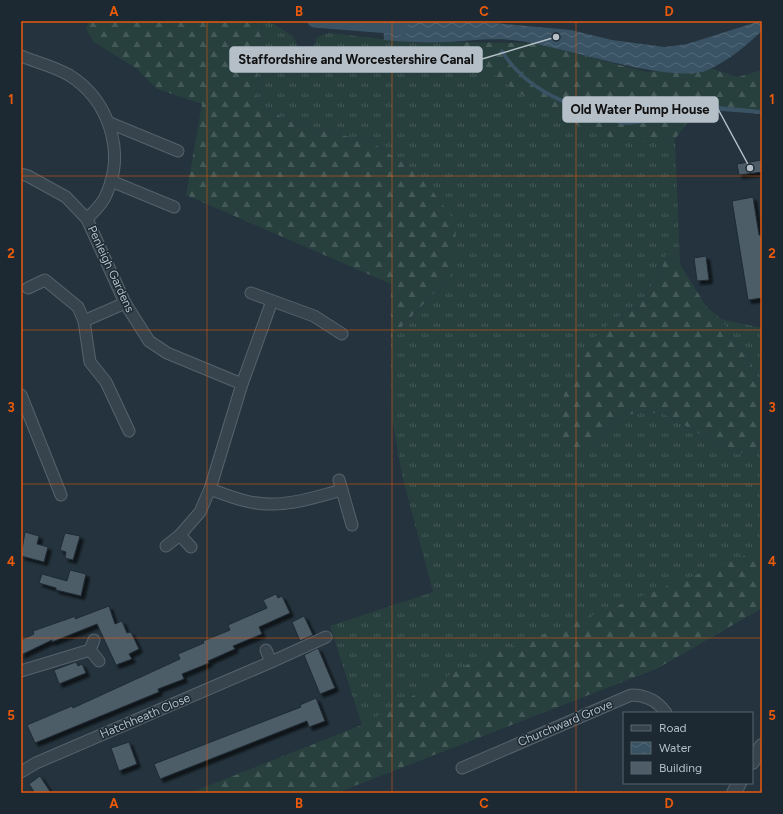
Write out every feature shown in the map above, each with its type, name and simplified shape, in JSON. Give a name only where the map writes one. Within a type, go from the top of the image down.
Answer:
[{"type":"street","points":[[21,56],[69,75],[90,92],[110,123],[115,144],[111,181],[106,196],[87,219]]},
{"type":"street","points":[[110,123],[178,151]]},
{"type":"street","name":"Penleigh Gardens","points":[[21,174],[28,176],[66,197],[87,219],[124,303],[149,341],[167,353],[242,384]]},
{"type":"street","points":[[111,181],[174,207]]},
{"type":"street","points":[[28,288],[45,280],[78,307],[84,321],[90,362],[106,382],[129,431]]},
{"type":"street","points":[[251,293],[314,316],[342,334]]},
{"type":"street","points":[[166,546],[180,534],[200,512],[210,489],[242,384],[272,301]]},
{"type":"street","points":[[84,321],[124,303]]},
{"type":"street","points":[[21,395],[61,495]]},
{"type":"street","points":[[210,489],[233,498],[272,504],[297,501],[341,485],[352,525]]},
{"type":"street","points":[[180,534],[191,547]]},
{"type":"street","name":"Hatchheath Close","points":[[21,772],[36,763],[271,662],[326,636]]},
{"type":"street","points":[[90,650],[94,640]]},
{"type":"street","points":[[90,650],[99,661]]},
{"type":"street","points":[[21,671],[90,650]]},
{"type":"street","points":[[266,650],[271,662]]},
{"type":"street","name":"Churchward Grove","points":[[462,768],[631,694],[646,695],[662,707],[665,712]]},
{"type":"street","points":[[753,760],[762,746]]},
{"type":"street","points":[[734,793],[739,784]]},
{"type":"green space","points":[[89,21],[250,21],[255,24],[262,21],[256,96],[268,110],[293,123],[371,142],[419,173],[457,224],[450,276],[391,338],[391,284],[186,195],[202,104],[157,89],[137,69],[94,42],[86,29]]},
{"type":"green space","points":[[262,21],[269,21],[293,36],[304,59],[309,60],[317,37],[329,33],[419,43],[447,42],[527,97],[627,141],[675,139],[680,264],[666,254],[662,269],[639,305],[614,319],[593,447],[616,418],[640,412],[664,414],[736,454],[757,449],[762,442],[762,608],[658,668],[336,793],[190,793],[362,725],[330,626],[433,592],[402,475],[392,419],[391,338],[450,276],[419,173],[371,142],[293,123],[268,110],[256,96]]},
{"type":"green space","points":[[447,42],[535,43],[647,72],[707,67],[738,77],[762,70],[762,110],[708,105],[707,99],[704,97],[701,100],[701,104],[675,139],[644,142],[626,141],[602,135],[555,114],[510,86]]},
{"type":"green space","points":[[666,253],[680,264],[706,306],[721,319],[759,379],[762,388],[762,442],[757,449],[736,454],[664,414],[640,412],[616,418],[593,447],[570,452],[560,440],[564,395],[587,344],[614,319],[639,305],[662,269]]},
{"type":"green space","points":[[721,319],[762,328],[762,388],[759,379]]},
{"type":"green space","points":[[762,549],[762,608],[658,668],[336,793],[190,793],[362,725],[470,663]]},
{"type":"water","points":[[383,21],[494,23],[571,30],[612,40],[665,47],[687,44],[760,21],[762,21],[762,31],[744,47],[723,62],[708,70],[691,73],[668,73],[642,69],[532,43],[504,39],[448,42],[408,42],[384,40]]},
{"type":"water","points":[[708,105],[762,110],[762,114],[708,110]]},
{"type":"building","points":[[762,160],[762,172],[739,175],[737,164]]},
{"type":"building","points":[[753,197],[759,235],[762,235],[762,298],[748,300],[732,201]]},
{"type":"building","points":[[706,256],[709,280],[697,281],[694,258]]},
{"type":"building","points":[[25,532],[39,536],[37,544],[48,547],[44,562],[21,556]]},
{"type":"building","points":[[65,533],[80,536],[73,560],[65,558],[66,552],[60,550]]},
{"type":"building","points":[[70,570],[86,574],[81,596],[56,590],[56,588],[39,583],[42,574],[67,581]]},
{"type":"building","points":[[276,594],[278,598],[282,596],[290,613],[259,627],[262,634],[233,646],[235,649],[208,661],[209,663],[182,674],[184,679],[158,689],[159,692],[35,743],[27,725],[72,706],[73,708],[180,659],[178,654],[204,643],[203,641],[230,630],[228,625],[267,608],[263,600]]},
{"type":"building","points":[[109,606],[115,624],[122,621],[127,633],[131,632],[139,649],[129,654],[132,659],[116,665],[97,624],[52,642],[52,640],[21,655],[21,640],[34,634],[33,631],[76,616],[75,619]]},
{"type":"building","points":[[304,616],[313,635],[300,641],[292,622]]},
{"type":"building","points":[[318,648],[335,688],[320,694],[304,655]]},
{"type":"building","points":[[76,662],[78,666],[82,664],[86,673],[59,684],[54,670]]},
{"type":"building","points":[[316,698],[325,721],[309,727],[307,721],[160,779],[154,764],[301,707],[300,705]]},
{"type":"building","points":[[129,742],[137,764],[119,771],[111,748]]},
{"type":"building","points":[[40,776],[51,793],[35,793],[29,784]]},
{"type":"waterway","points":[[314,21],[402,28]]},
{"type":"waterway","points":[[502,51],[511,64],[521,74],[544,92],[571,105],[623,123],[635,123],[701,106]]},
{"type":"place","name":"Staffordshire and Worcestershire Canal","points":[[556,37]]},
{"type":"place","name":"Old Water Pump House","points":[[750,168]]}]
